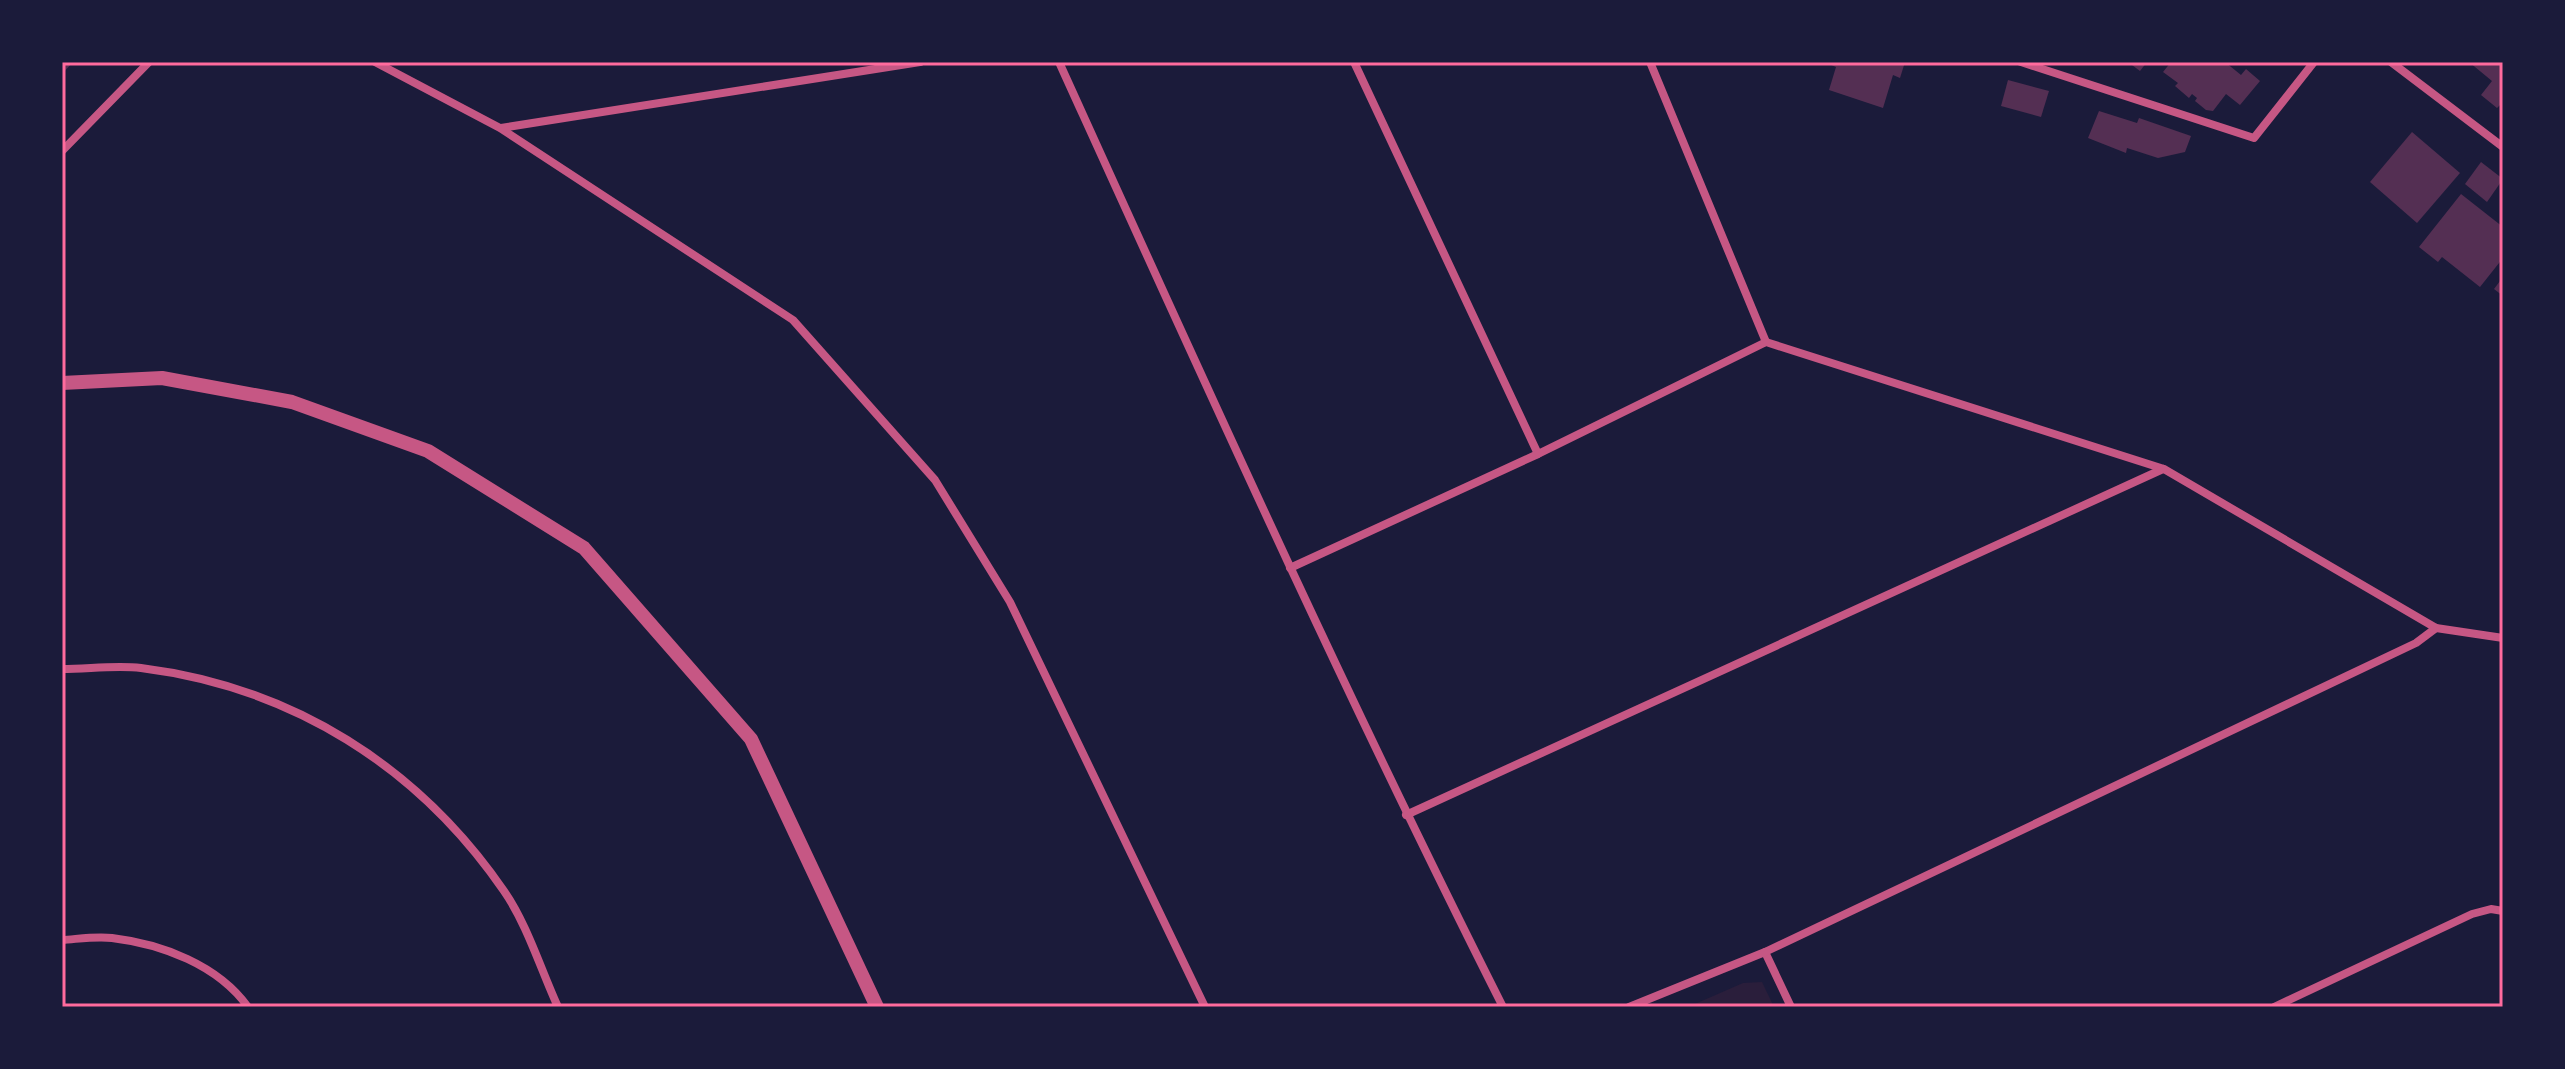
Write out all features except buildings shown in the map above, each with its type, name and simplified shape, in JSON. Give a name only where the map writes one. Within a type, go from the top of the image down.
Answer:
[{"type":"street","points":[[62,151],[149,62]]},
{"type":"street","points":[[375,62],[500,128],[793,320],[935,480],[1010,602],[1205,1007]]},
{"type":"street","points":[[500,128],[920,62]]},
{"type":"street","points":[[1059,62],[1406,815],[1503,1007]]},
{"type":"street","points":[[1354,62],[1538,454]]},
{"type":"street","points":[[1650,62],[1766,342]]},
{"type":"street","points":[[2021,62],[2254,138],[2314,62]]},
{"type":"street","points":[[2391,62],[2503,147]]},
{"type":"street","points":[[1290,568],[1538,454],[1766,342],[2164,469],[2436,628],[2503,638]]},
{"type":"street","points":[[62,383],[162,378],[292,402],[428,451],[584,548],[751,739],[877,1007]]},
{"type":"street","points":[[1406,815],[2164,469]]},
{"type":"street","points":[[1629,1007],[1765,952],[2416,643],[2436,628]]},
{"type":"street","points":[[62,669],[139,668],[246,690],[343,735],[434,806],[505,893],[558,1007]]},
{"type":"street","points":[[2274,1007],[2472,914],[2491,909],[2503,911]]},
{"type":"street","points":[[62,940],[110,938],[186,958],[218,976],[248,1007]]},
{"type":"street","points":[[1765,952],[1791,1007]]},
{"type":"shaded area","points":[[1762,982],[1774,1007],[1688,1007],[1743,983]]}]
